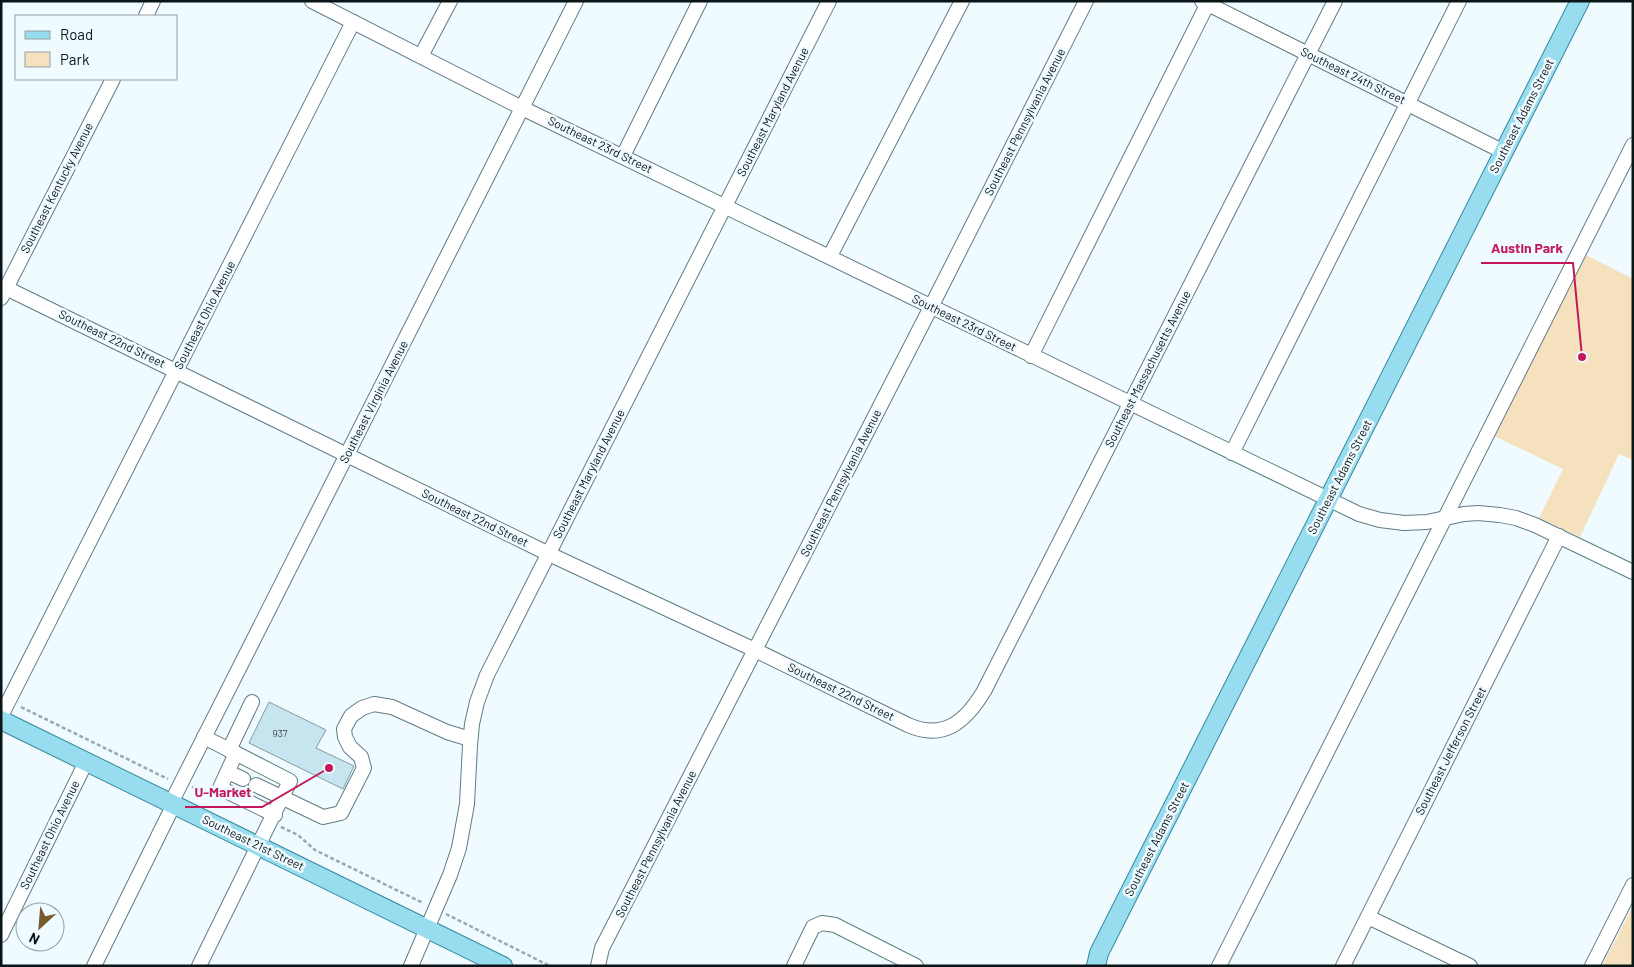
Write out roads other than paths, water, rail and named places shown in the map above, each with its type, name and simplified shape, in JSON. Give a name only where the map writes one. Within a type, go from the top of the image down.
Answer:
[{"type":"main road","name":"Southeast Adams Street","points":[[1094,962],[1580,1]]},
{"type":"main road","name":"Southeast 21st Street","points":[[1,720],[503,966]]},
{"type":"street","points":[[146,15],[153,1]]},
{"type":"street","points":[[421,56],[450,1]]},
{"type":"street","name":"Southeast Virginia Avenue","points":[[94,966],[204,737],[576,1]]},
{"type":"street","points":[[623,156],[700,1]]},
{"type":"street","name":"Southeast Maryland Avenue","points":[[411,966],[428,929],[460,848],[467,804],[470,738],[477,702],[487,675],[829,1]]},
{"type":"street","points":[[830,256],[962,1]]},
{"type":"street","name":"Southeast Pennsylvania Avenue","points":[[598,966],[602,948],[756,650],[1086,1]]},
{"type":"street","name":"Southeast Massachusetts Avenue","points":[[950,727],[968,715],[979,698],[1131,404],[1335,1]]},
{"type":"street","points":[[1232,453],[1459,1]]},
{"type":"street","points":[[1031,356],[1206,2]]},
{"type":"street","name":"Southeast 24th Street","points":[[1206,2],[1504,152]]},
{"type":"street","name":"Southeast 23rd Street","points":[[319,3],[522,108],[1359,514],[1380,520],[1404,523],[1427,522],[1464,514],[1500,515],[1535,525],[1633,572]]},
{"type":"street","name":"Southeast Ohio Avenue","points":[[1,716],[354,22]]},
{"type":"street","name":"Southeast Kentucky Avenue","points":[[4,293],[113,80]]},
{"type":"street","points":[[1219,966],[1633,145]]},
{"type":"street","name":"Southeast 22nd Street","points":[[4,293],[176,371],[548,554],[756,650],[915,728],[936,730],[950,727]]},
{"type":"street","name":"Southeast Jefferson Street","points":[[1343,966],[1559,536]]},
{"type":"street","points":[[252,702],[232,751],[228,772],[220,788],[274,814]]},
{"type":"street","points":[[256,785],[323,817],[341,813],[364,768],[361,757],[350,748],[344,729],[350,716],[362,708],[374,704],[392,707],[447,732],[470,738]]},
{"type":"street","points":[[199,966],[290,781],[204,737]]},
{"type":"street","name":"Southeast Ohio Avenue","points":[[1,934],[86,762]]},
{"type":"street","points":[[228,772],[242,779]]},
{"type":"street","points":[[1592,966],[1633,885]]},
{"type":"street","points":[[1368,917],[1470,966]]},
{"type":"street","points":[[794,966],[813,928],[822,923],[834,925],[916,966]]},
{"type":"place","name":"Austin Park","points":[[1582,357]]},
{"type":"place","name":"U-Market","points":[[329,768]]}]
